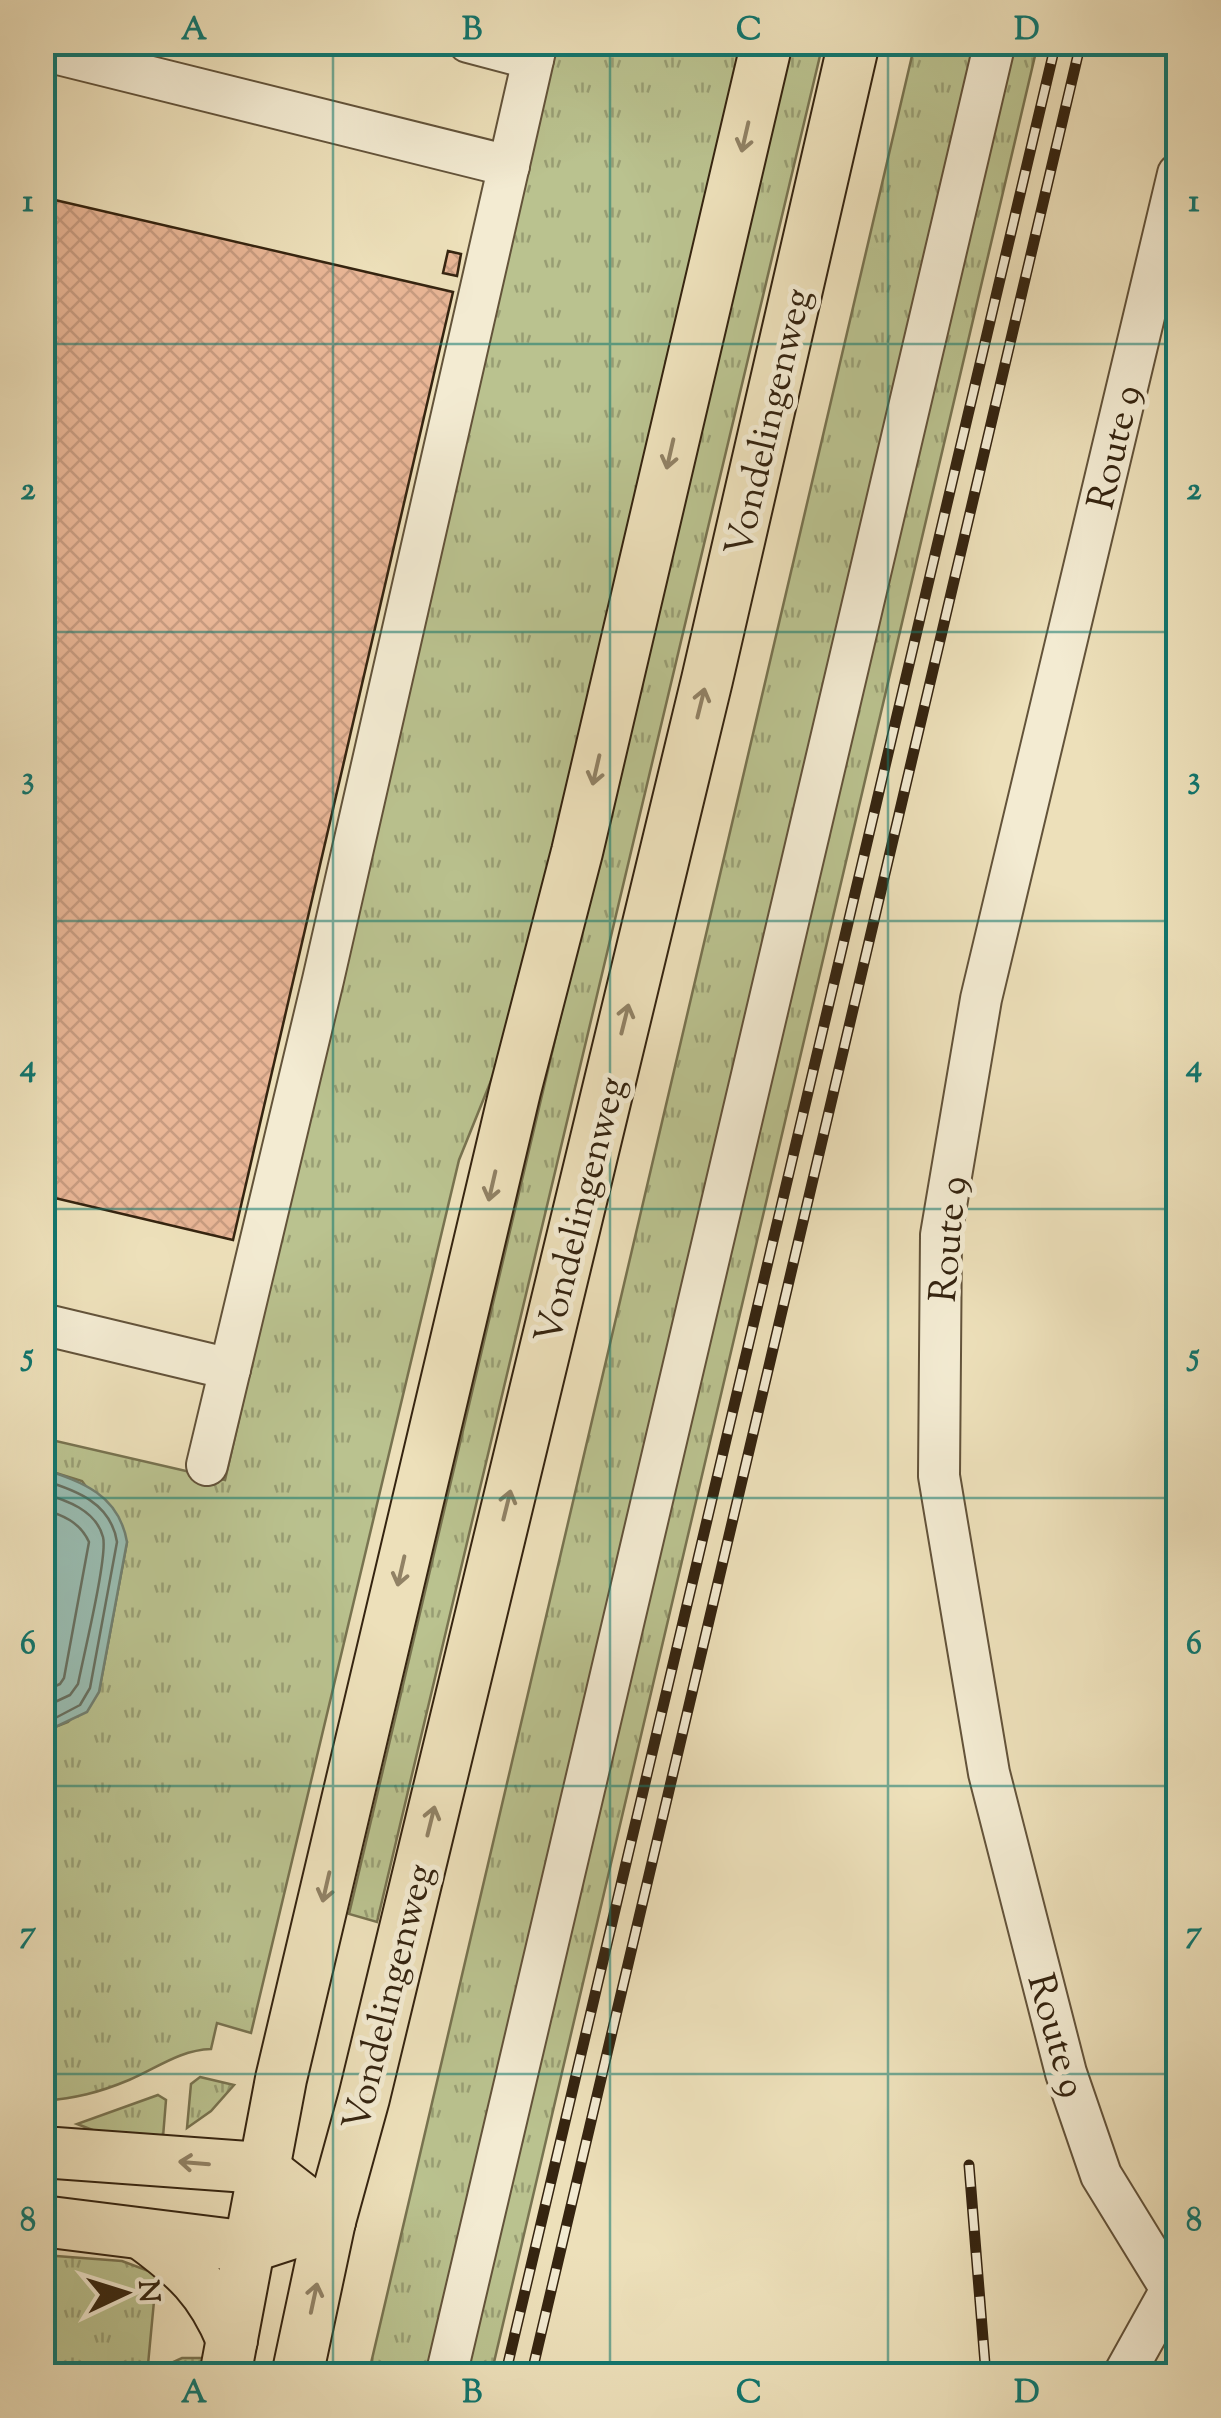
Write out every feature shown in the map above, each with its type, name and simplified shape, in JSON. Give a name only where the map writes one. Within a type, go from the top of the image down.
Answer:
[{"type":"main road","points":[[229,2358],[262,2168],[767,42]]},
{"type":"main road","name":"Vondelingenweg","points":[[297,2376],[330,2221],[364,2098],[707,680],[854,42]]},
{"type":"main road","points":[[42,2152],[262,2168],[330,2221]]},
{"type":"main road","points":[[42,2221],[250,2246],[330,2221]]},
{"type":"main road","points":[[142,2234],[195,2276],[222,2316],[229,2358]]},
{"type":"lane","points":[[207,1465],[323,980],[535,51],[468,42]]},
{"type":"lane","points":[[446,2376],[996,42]]},
{"type":"lane","points":[[42,50],[509,166]]},
{"type":"lane","name":"Route 9","points":[[1175,2283],[1101,2175],[1066,2073],[989,1773],[939,1476],[941,1235],[981,999],[1178,174]]},
{"type":"lane","points":[[42,1324],[230,1369]]},
{"type":"lane","points":[[1123,2376],[1175,2283]]},
{"type":"green space","points":[[555,43],[742,43],[518,997],[505,1046],[459,1160],[251,2033],[217,2023],[211,2049],[179,2056],[97,2092],[43,2101],[43,1741],[99,1692],[127,1542],[82,1481],[43,1469],[43,1438],[225,1480]]},
{"type":"green space","points":[[790,43],[823,43],[377,1922],[349,1914]]},
{"type":"green space","points":[[915,43],[985,43],[435,2375],[368,2376]]},
{"type":"green space","points":[[1006,43],[1038,43],[491,2375],[456,2376]]},
{"type":"green space","points":[[200,2077],[234,2085],[211,2111],[187,2128],[191,2084]]},
{"type":"green space","points":[[158,2095],[166,2100],[163,2137],[116,2139],[77,2124]]},
{"type":"green space","points":[[43,2255],[122,2261],[154,2273],[147,2375],[43,2376]]},
{"type":"green space","points":[[207,2358],[211,2375],[171,2376],[173,2362]]},
{"type":"water","points":[[43,1469],[97,1493],[116,1513],[127,1542],[99,1692],[87,1712],[55,1727],[43,1741]]},
{"type":"building","points":[[42,197],[453,292],[233,1240],[42,1195]]},
{"type":"building","points":[[448,251],[461,254],[457,276],[443,273]]},
{"type":"railway","points":[[505,2376],[1056,42]]},
{"type":"railway","points":[[531,2376],[1081,42]]},
{"type":"railway","points":[[969,2165],[986,2376]]}]
